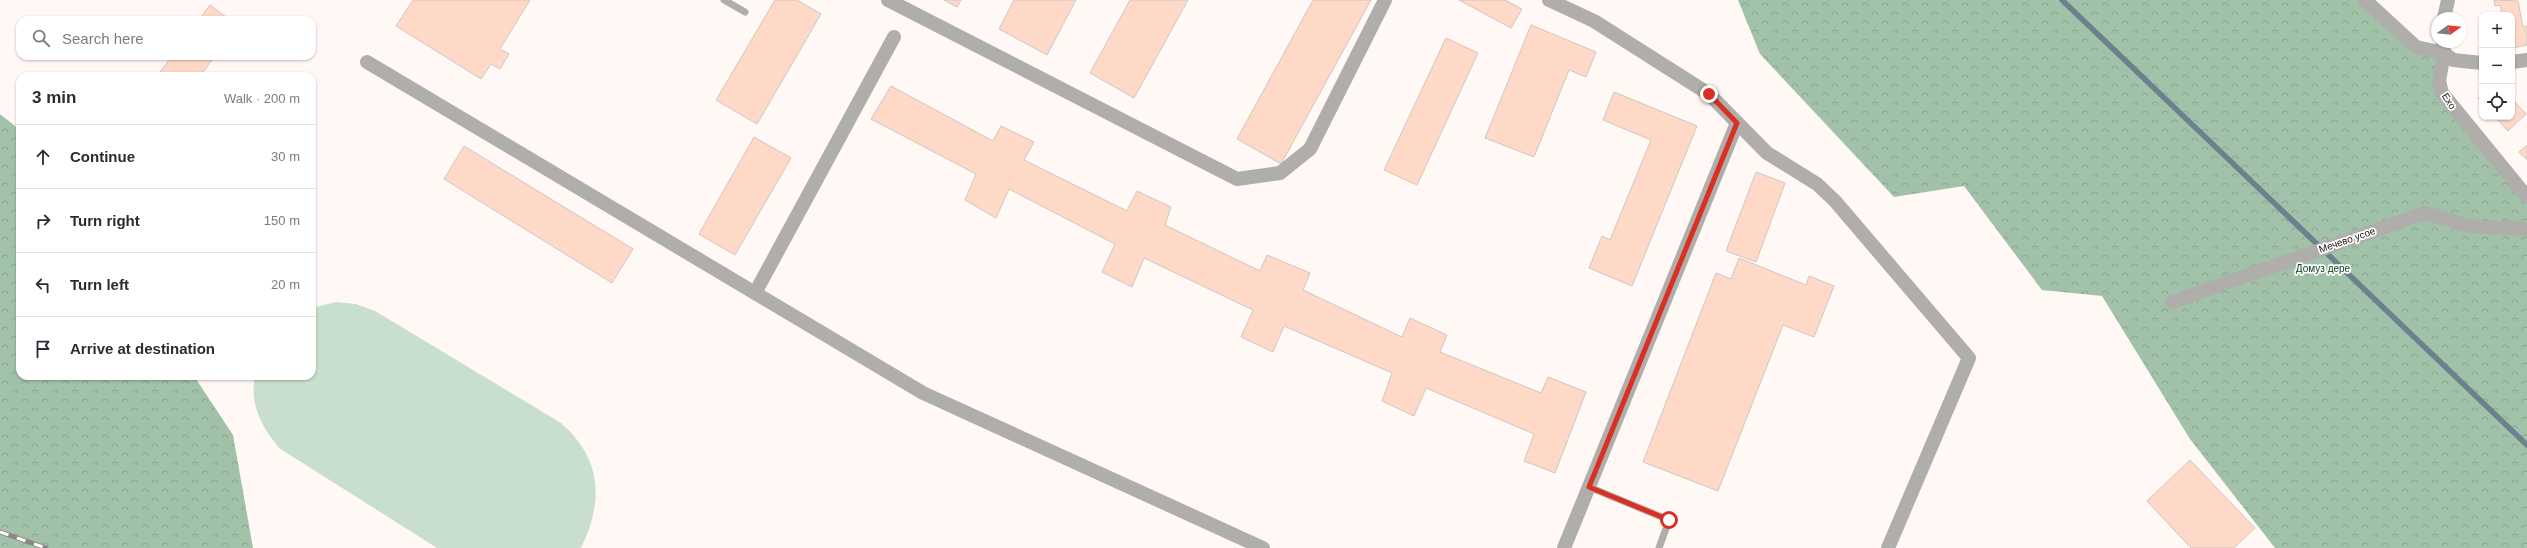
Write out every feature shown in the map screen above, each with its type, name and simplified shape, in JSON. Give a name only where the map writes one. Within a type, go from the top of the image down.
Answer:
[{"type":"street","points":[[888,0],[1238,179],[1280,173],[1310,149],[1385,0]]},
{"type":"street","points":[[1549,0],[1594,21],[1709,94],[1767,152],[1817,184],[1835,201],[1969,358],[1888,548]]},
{"type":"street","points":[[2365,0],[2416,47],[2431,48]]},
{"type":"street","points":[[2445,12],[2448,0]]},
{"type":"street","points":[[755,293],[894,36]]},
{"type":"street","points":[[2443,48],[2454,60],[2479,63]]},
{"type":"street","name":"Ехо","points":[[2443,48],[2439,81],[2442,93],[2527,197]]},
{"type":"street","points":[[2515,62],[2527,60]]},
{"type":"street","points":[[367,62],[923,393],[1263,548]]},
{"type":"street","points":[[1564,548],[1737,123]]},
{"type":"street","name":"Мечево усое","points":[[2172,302],[2425,213],[2469,226],[2527,229]]},
{"type":"lane","points":[[724,0],[745,12]]},
{"type":"lane","points":[[1589,487],[1669,520],[1659,548]]},
{"type":"green space","name":"Домуз дере","points":[[1738,0],[2365,0],[2416,47],[2444,53],[2439,81],[2527,197],[2527,548],[2275,548],[2190,439],[2102,296],[2042,290],[1964,186],[1894,197],[1760,54]]},
{"type":"green space","points":[[0,114],[16,127],[16,380],[197,380],[233,435],[253,548],[0,548]]},
{"type":"green space","points":[[336,302],[356,304],[375,311],[561,423],[575,437],[585,451],[595,481],[596,497],[593,514],[581,548],[437,548],[279,448],[267,432],[258,415],[254,396],[255,380],[316,380],[316,307]]},
{"type":"building","points":[[413,0],[530,0],[500,49],[509,54],[500,69],[491,64],[481,79],[396,26]]},
{"type":"building","points":[[775,0],[797,0],[821,14],[757,124],[716,100]]},
{"type":"building","points":[[944,0],[961,0],[957,7]]},
{"type":"building","points":[[1014,0],[1076,0],[1047,55],[999,29]]},
{"type":"building","points":[[1130,0],[1188,0],[1134,98],[1090,73]]},
{"type":"building","points":[[1313,0],[1371,0],[1281,164],[1237,139]]},
{"type":"building","points":[[1459,0],[1505,0],[1522,9],[1511,28]]},
{"type":"building","points":[[2494,0],[2518,1],[2523,27],[2527,26],[2527,45],[2515,47],[2515,12],[2501,12],[2500,5],[2495,6]]},
{"type":"building","points":[[210,5],[225,16],[202,16]]},
{"type":"building","points":[[1531,25],[1596,52],[1586,77],[1569,70],[1534,157],[1485,138]]},
{"type":"building","points":[[1446,38],[1478,53],[1417,185],[1384,170]]},
{"type":"building","points":[[169,60],[212,60],[203,72],[160,72]]},
{"type":"building","points":[[891,86],[993,141],[1001,126],[1034,142],[1024,160],[1127,211],[1137,191],[1171,207],[1165,225],[1260,271],[1267,255],[1310,273],[1303,290],[1402,337],[1410,318],[1447,335],[1440,352],[1541,393],[1548,377],[1586,392],[1555,473],[1524,461],[1534,434],[1426,388],[1414,416],[1382,401],[1392,373],[1284,326],[1273,352],[1241,337],[1253,310],[1144,258],[1132,287],[1102,272],[1115,244],[1009,189],[996,218],[965,200],[976,174],[871,119]]},
{"type":"building","points":[[1614,92],[1697,126],[1632,286],[1589,268],[1602,236],[1610,240],[1651,140],[1603,120]]},
{"type":"building","points":[[2515,102],[2526,114],[2508,131],[2498,120],[2515,120]]},
{"type":"building","points":[[754,137],[791,158],[735,255],[699,234]]},
{"type":"building","points":[[2527,145],[2527,160],[2519,152]]},
{"type":"building","points":[[464,146],[633,249],[612,283],[444,179]]},
{"type":"building","points":[[1756,172],[1785,183],[1756,262],[1726,251]]},
{"type":"building","points":[[1739,258],[1806,285],[1809,276],[1834,286],[1814,337],[1783,325],[1718,491],[1643,462],[1716,273],[1731,279]]},
{"type":"building","points":[[2190,460],[2255,528],[2234,548],[2191,548],[2147,501]]},
{"type":"waterway","name":"Домуз дере","points":[[2062,0],[2527,445]]},
{"type":"railway","points":[[0,532],[46,548]]},
{"type":"route","points":[[1669,520],[1589,487],[1737,123],[1709,94]]}]
